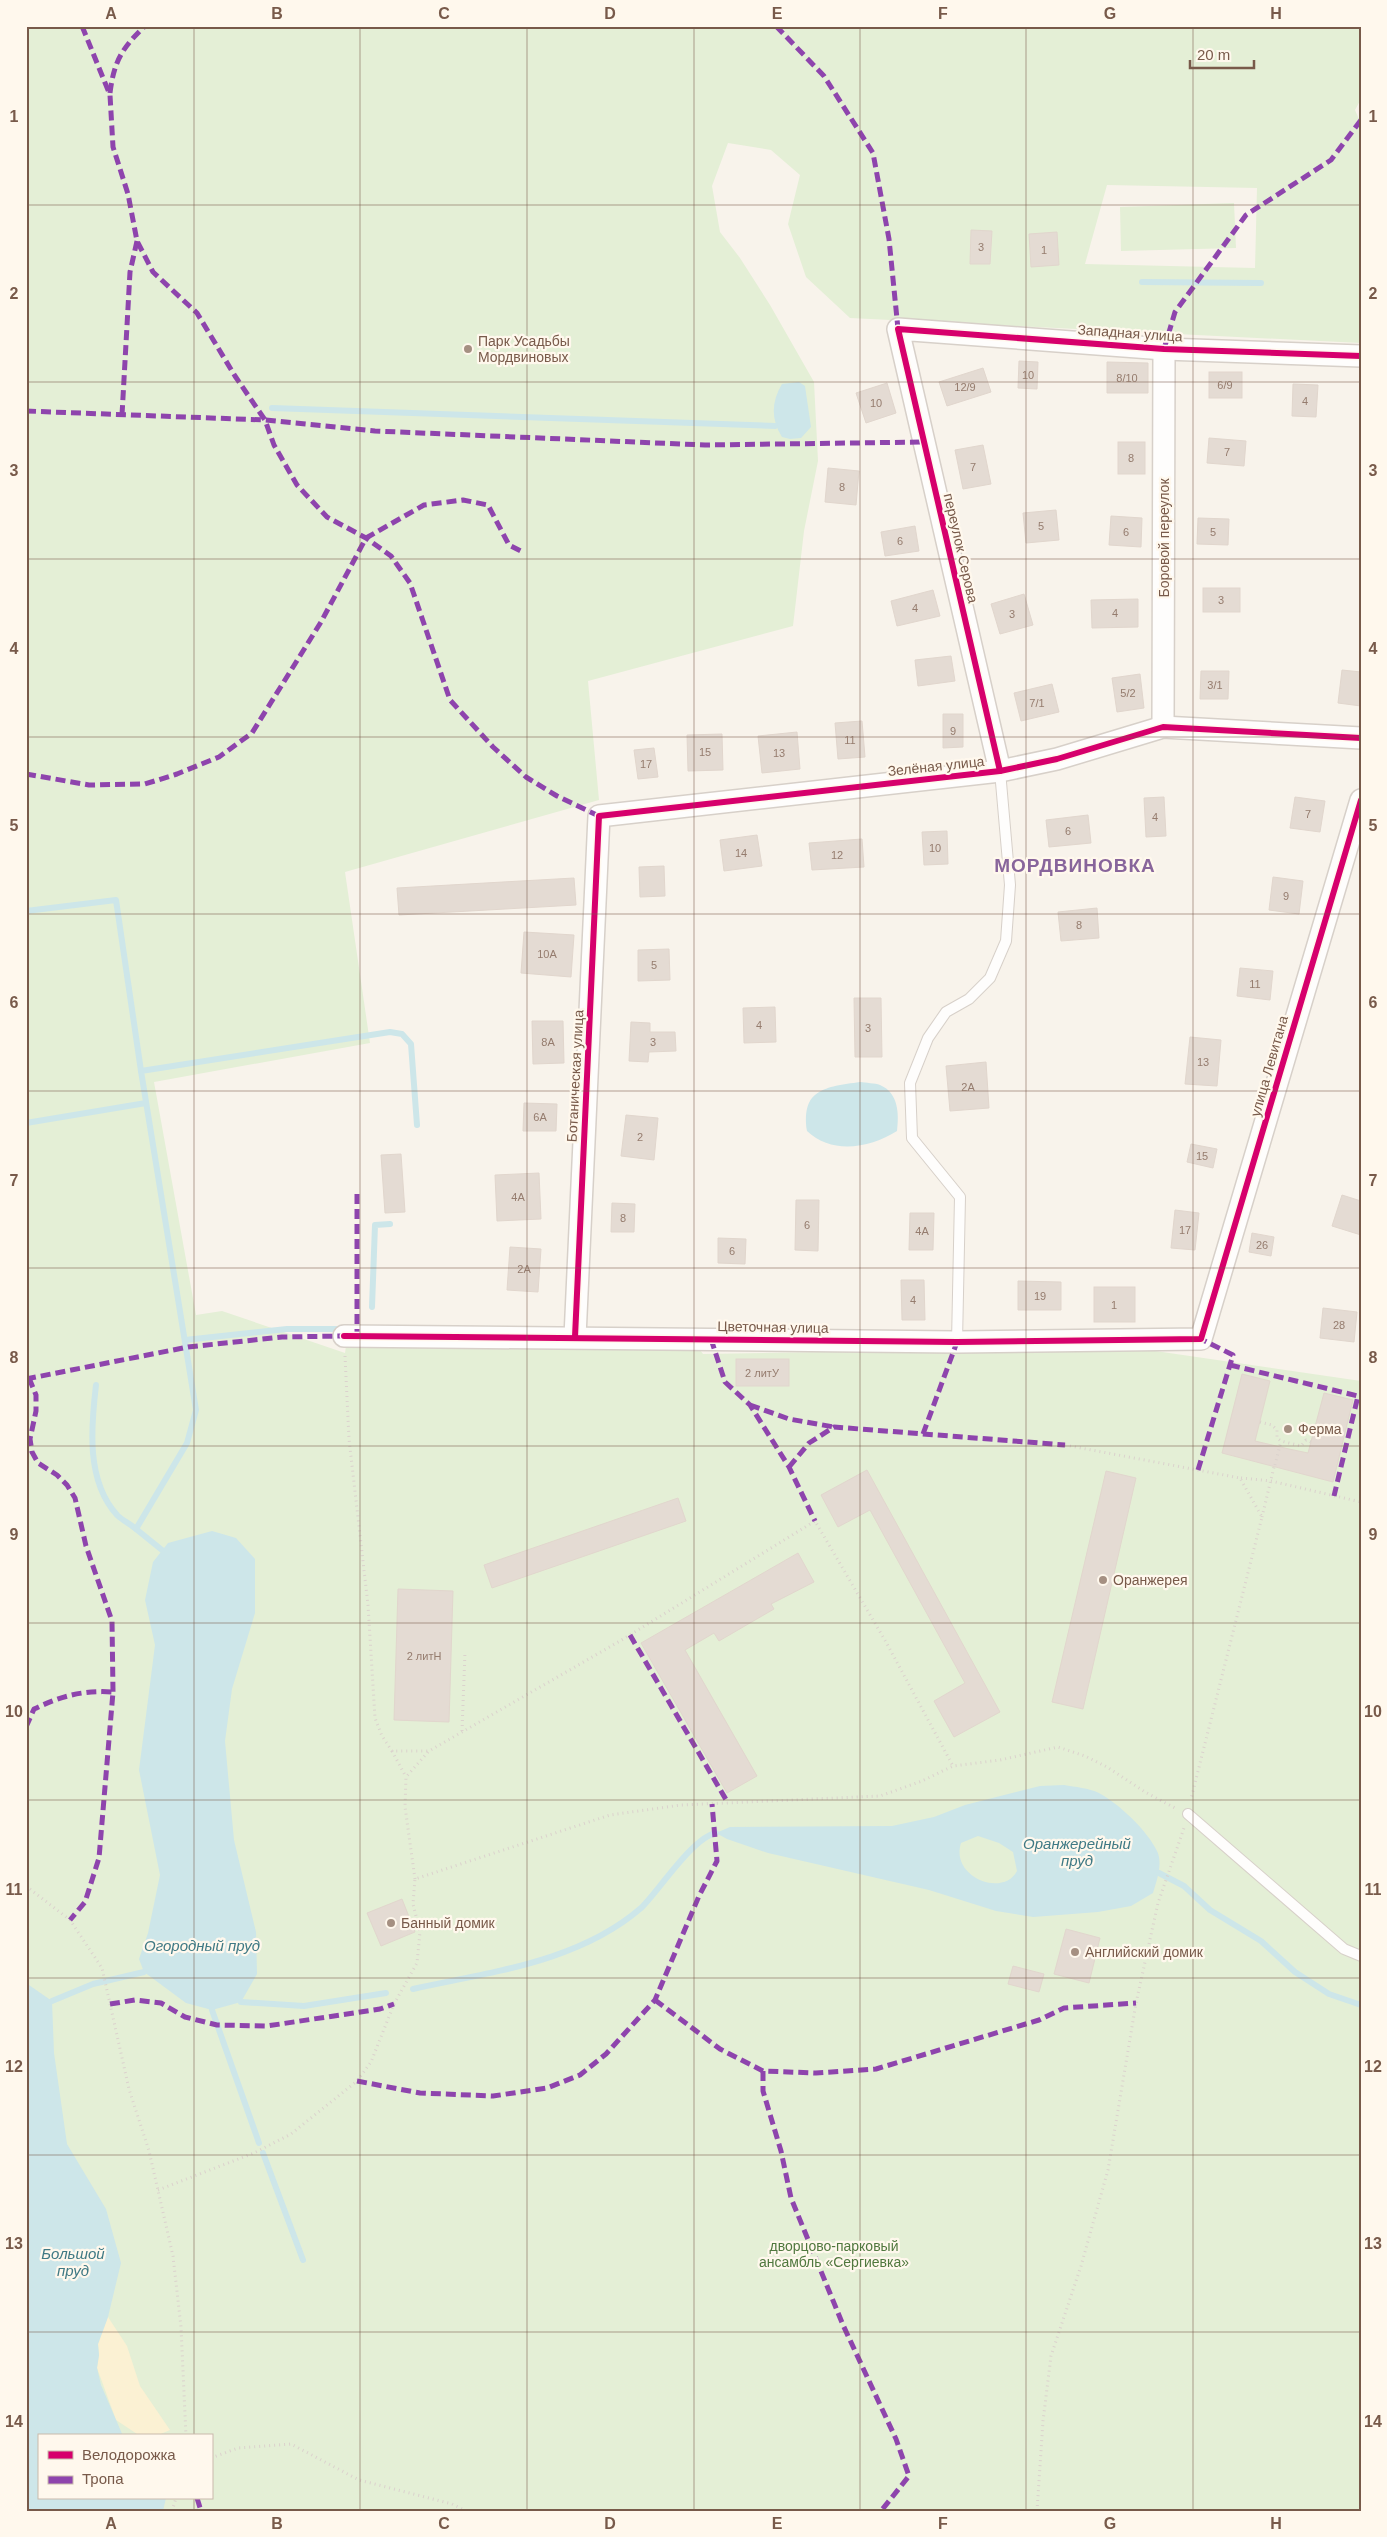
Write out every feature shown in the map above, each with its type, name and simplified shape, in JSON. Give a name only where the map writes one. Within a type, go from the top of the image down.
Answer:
[{"type":"street","name":"Западная улица","points":[[898,329],[1164,349],[1361,356]]},
{"type":"street","name":"переулок Серова","points":[[898,329],[1000,771]]},
{"type":"street","name":"Боровой переулок","points":[[1163,727],[1164,349]]},
{"type":"street","name":"Зелёная улица","points":[[599,816],[1000,771],[1058,759],[1163,727],[1361,738]]},
{"type":"street","name":"улица Левитана","points":[[1202,1339],[1361,800]]},
{"type":"street","name":"Ботаническая улица","points":[[575,1337],[599,816]]},
{"type":"street","name":"Цветочная улица","points":[[344,1336],[957,1342],[1202,1339]]},
{"type":"lane","points":[[957,1342],[960,1197],[912,1138],[910,1083],[928,1038],[946,1012],[969,999],[990,978],[1006,941],[1010,886],[1000,771]]},
{"type":"lane","points":[[1188,1814],[1344,1949],[1361,1956]]},
{"type":"path","points":[[158,2190],[254,2153],[292,2134],[357,2081],[371,2062],[394,2004],[417,1963],[420,1932],[413,1904],[415,1878],[405,1807],[406,1777],[382,1736],[375,1718],[368,1605],[349,1439],[344,1336]]},
{"type":"path","points":[[1260,1422],[1272,1425],[1277,1430],[1277,1438],[1281,1441],[1301,1446],[1306,1440],[1311,1442]]},
{"type":"path","points":[[1037,2511],[1043,2421],[1051,2356],[1081,2266],[1108,2170],[1136,2003],[1158,1904],[1188,1814],[1281,1441]]},
{"type":"path","points":[[1065,1445],[1240,1478],[1271,1481],[1361,1502]]},
{"type":"path","points":[[1240,1478],[1262,1517]]},
{"type":"path","points":[[406,1777],[429,1751],[620,1641],[815,1521],[886,1642],[953,1766]]},
{"type":"path","points":[[462,1732],[465,1652]]},
{"type":"path","points":[[415,1878],[610,1815],[681,1805],[880,1796],[922,1781],[953,1766],[1000,1760],[1058,1748],[1085,1756],[1107,1767],[1146,1792],[1188,1814]]},
{"type":"path","points":[[392,1751],[429,1751]]},
{"type":"path","points":[[26,1886],[70,1920],[102,1968],[129,2090],[149,2151],[173,2256],[181,2327],[186,2434]]},
{"type":"path","points":[[212,2458],[238,2448],[291,2444],[359,2480],[452,2504],[466,2511]]},
{"type":"green space","name":"дворцово-парковый ансамбль «Сергиевка»","points":[[26,26],[1361,26],[1361,99],[1355,110],[1361,124],[1361,343],[850,318],[806,277],[788,224],[800,175],[771,150],[728,143],[712,186],[720,232],[740,258],[770,305],[814,382],[818,461],[804,531],[793,626],[588,681],[599,800],[345,872],[370,1043],[154,1082],[196,1315],[222,1311],[345,1353],[346,1346],[700,1350],[703,1354],[1128,1347],[1361,1381],[1361,2511],[26,2511]],"holes":[[[1107,185],[1257,188],[1255,268],[1085,264]]]},
{"type":"green space","points":[[1234,203],[1236,248],[1121,251],[1120,207]]},
{"type":"sand","points":[[108,2317],[127,2346],[140,2386],[170,2430],[161,2434],[137,2434],[116,2420],[97,2368],[98,2344]]},
{"type":"water","points":[[799,382],[805,386],[811,427],[801,438],[790,439],[782,437],[778,431],[774,418],[774,404],[782,384]]},
{"type":"water","points":[[860,1082],[880,1085],[891,1093],[898,1112],[897,1131],[875,1142],[863,1145],[839,1146],[817,1139],[807,1131],[806,1117],[812,1098],[826,1089]]},
{"type":"water","name":"Огородный пруд","points":[[212,1531],[236,1538],[255,1559],[255,1613],[232,1689],[225,1741],[234,1840],[256,1932],[257,1974],[241,2002],[212,2010],[186,2003],[144,1972],[139,1959],[148,1933],[160,1875],[139,1770],[155,1645],[145,1600],[153,1562],[168,1543]]},
{"type":"water","name":"Оранжерейный пруд","points":[[1064,1785],[1095,1791],[1132,1818],[1147,1835],[1159,1856],[1159,1872],[1153,1893],[1131,1906],[1098,1912],[1033,1917],[996,1911],[929,1890],[768,1853],[727,1839],[716,1833],[730,1827],[892,1826],[934,1817],[965,1805],[1040,1786]],"holes":[[[978,1836],[999,1843],[1013,1852],[1017,1871],[1010,1879],[1001,1883],[990,1883],[970,1874],[963,1866],[960,1855],[961,1843]]]},
{"type":"water","name":"Большой пруд","points":[[26,1983],[52,2001],[54,2053],[67,2144],[106,2209],[121,2263],[108,2317],[98,2344],[97,2368],[101,2385],[122,2434],[38,2434],[38,2500],[166,2500],[163,2511],[26,2511]]},
{"type":"building","points":[[971,230],[992,231],[990,264],[970,264]]},
{"type":"building","points":[[1057,232],[1059,265],[1031,267],[1029,234]]},
{"type":"building","points":[[1019,361],[1038,362],[1037,389],[1018,388]]},
{"type":"building","points":[[1107,362],[1148,363],[1148,393],[1107,393]]},
{"type":"building","points":[[983,368],[991,392],[947,406],[939,382]]},
{"type":"building","points":[[1209,372],[1242,372],[1242,398],[1209,398]]},
{"type":"building","points":[[887,383],[896,413],[866,423],[856,393]]},
{"type":"building","points":[[1293,384],[1318,385],[1316,417],[1292,416]]},
{"type":"building","points":[[1209,438],[1246,441],[1244,466],[1207,463]]},
{"type":"building","points":[[1118,442],[1145,442],[1145,474],[1118,474]]},
{"type":"building","points":[[983,445],[991,484],[963,489],[955,450]]},
{"type":"building","points":[[828,468],[859,471],[856,505],[825,502]]},
{"type":"building","points":[[1056,510],[1059,540],[1026,543],[1023,513]]},
{"type":"building","points":[[1111,516],[1142,518],[1141,547],[1109,545]]},
{"type":"building","points":[[1198,518],[1229,519],[1228,545],[1197,544]]},
{"type":"building","points":[[915,526],[919,551],[885,556],[881,532]]},
{"type":"building","points":[[1203,588],[1240,588],[1240,612],[1203,612]]},
{"type":"building","points":[[933,590],[940,616],[897,626],[891,601]]},
{"type":"building","points":[[1024,594],[1033,625],[1000,634],[991,604]]},
{"type":"building","points":[[1138,599],[1138,627],[1092,628],[1091,600]]},
{"type":"building","points":[[951,656],[955,681],[918,686],[915,660]]},
{"type":"building","points":[[1342,670],[1361,672],[1361,706],[1338,703]]},
{"type":"building","points":[[1201,671],[1229,671],[1228,699],[1200,699]]},
{"type":"building","points":[[1140,674],[1144,708],[1117,712],[1112,678]]},
{"type":"building","points":[[1052,684],[1059,712],[1021,721],[1014,693]]},
{"type":"building","points":[[943,714],[963,714],[963,747],[943,748]]},
{"type":"building","points":[[862,721],[865,757],[838,759],[835,723]]},
{"type":"building","points":[[797,732],[800,769],[762,773],[758,736]]},
{"type":"building","points":[[722,734],[723,770],[688,771],[687,735]]},
{"type":"building","points":[[654,748],[658,777],[638,779],[634,750]]},
{"type":"building","points":[[1164,797],[1166,836],[1146,837],[1144,798]]},
{"type":"building","points":[[1295,797],[1325,801],[1320,832],[1290,828]]},
{"type":"building","points":[[1088,815],[1091,843],[1049,847],[1046,820]]},
{"type":"building","points":[[947,831],[948,864],[924,865],[922,832]]},
{"type":"building","points":[[757,835],[762,866],[724,871],[720,840]]},
{"type":"building","points":[[862,839],[864,867],[812,870],[809,843]]},
{"type":"building","points":[[664,866],[665,896],[640,897],[639,867]]},
{"type":"building","points":[[1273,877],[1303,881],[1299,914],[1269,910]]},
{"type":"building","points":[[574,878],[576,905],[399,915],[397,888]]},
{"type":"building","points":[[1097,908],[1099,938],[1061,941],[1058,912]]},
{"type":"building","points":[[524,932],[574,935],[571,977],[521,973]]},
{"type":"building","points":[[669,949],[670,980],[638,981],[638,950]]},
{"type":"building","points":[[1240,968],[1273,971],[1270,1000],[1237,996]]},
{"type":"building","points":[[854,998],[881,998],[882,1057],[855,1057]]},
{"type":"building","points":[[775,1007],[776,1042],[744,1043],[743,1008]]},
{"type":"building","points":[[532,1021],[563,1021],[564,1063],[533,1064]]},
{"type":"building","points":[[631,1022],[650,1023],[650,1032],[675,1032],[676,1051],[649,1052],[648,1062],[629,1061]]},
{"type":"building","points":[[1190,1037],[1221,1040],[1217,1086],[1185,1084]]},
{"type":"building","points":[[986,1062],[989,1108],[950,1111],[946,1066]]},
{"type":"building","points":[[524,1103],[557,1104],[556,1131],[523,1131]]},
{"type":"building","points":[[626,1115],[658,1118],[654,1160],[621,1156]]},
{"type":"building","points":[[1191,1144],[1217,1149],[1213,1168],[1187,1162]]},
{"type":"building","points":[[401,1154],[405,1212],[385,1213],[381,1155]]},
{"type":"building","points":[[539,1173],[541,1219],[497,1221],[495,1175]]},
{"type":"building","points":[[1342,1195],[1361,1201],[1361,1235],[1332,1226]]},
{"type":"building","points":[[796,1200],[819,1200],[818,1251],[795,1250]]},
{"type":"building","points":[[612,1203],[635,1204],[634,1232],[611,1232]]},
{"type":"building","points":[[1175,1210],[1199,1213],[1195,1250],[1171,1248]]},
{"type":"building","points":[[910,1213],[934,1213],[933,1250],[909,1250]]},
{"type":"building","points":[[1252,1233],[1274,1237],[1271,1256],[1249,1252]]},
{"type":"building","points":[[718,1238],[746,1239],[745,1264],[718,1263]]},
{"type":"building","points":[[510,1247],[541,1249],[538,1292],[507,1290]]},
{"type":"building","points":[[901,1280],[924,1280],[925,1320],[902,1320]]},
{"type":"building","points":[[1018,1281],[1061,1282],[1061,1310],[1018,1310]]},
{"type":"building","points":[[1094,1287],[1135,1287],[1135,1322],[1094,1322]]},
{"type":"building","points":[[1323,1308],[1357,1312],[1354,1342],[1320,1338]]},
{"type":"building","points":[[736,1359],[789,1359],[789,1386],[736,1386]]},
{"type":"building","points":[[1242,1374],[1270,1381],[1255,1441],[1289,1449],[1308,1453],[1324,1393],[1353,1400],[1333,1482],[1222,1453]]},
{"type":"building","points":[[867,1470],[1000,1712],[954,1737],[934,1701],[965,1683],[870,1510],[838,1527],[821,1495]]},
{"type":"building","points":[[1106,1471],[1136,1478],[1083,1709],[1052,1702]]},
{"type":"building","points":[[678,1498],[686,1521],[492,1588],[484,1565]]},
{"type":"building","points":[[798,1553],[814,1582],[771,1604],[774,1609],[719,1641],[714,1633],[685,1650],[757,1776],[727,1793],[641,1643]]},
{"type":"building","points":[[398,1589],[453,1591],[449,1722],[394,1720]]},
{"type":"building","name":"Банный домик","points":[[402,1899],[415,1932],[381,1946],[367,1913]]},
{"type":"building","points":[[1066,1929],[1100,1938],[1089,1983],[1054,1974]]},
{"type":"building","points":[[1013,1966],[1044,1974],[1039,1992],[1008,1984]]},
{"type":"waterway","points":[[1142,282],[1261,283]]},
{"type":"waterway","points":[[272,408],[775,426]]},
{"type":"waterway","points":[[26,911],[116,900],[141,1071]]},
{"type":"waterway","points":[[162,1550],[136,1529],[187,1443],[196,1410],[141,1071],[390,1032],[402,1034],[411,1044],[417,1125]]},
{"type":"waterway","points":[[26,1123],[146,1103]]},
{"type":"waterway","points":[[372,1307],[375,1225],[390,1224]]},
{"type":"waterway","points":[[185,1340],[287,1329],[343,1329]]},
{"type":"waterway","points":[[96,1385],[92,1436],[95,1470],[107,1501],[121,1519],[136,1529]]},
{"type":"waterway","points":[[413,1989],[533,1962],[562,1953],[590,1941],[617,1926],[641,1908],[687,1854],[697,1844],[716,1833]]},
{"type":"waterway","points":[[1159,1873],[1184,1886],[1210,1910],[1261,1941],[1295,1972],[1329,1994],[1361,2005]]},
{"type":"waterway","points":[[52,2001],[93,1984],[144,1972]]},
{"type":"waterway","points":[[241,2002],[304,2006],[386,1993]]},
{"type":"waterway","points":[[212,2010],[259,2143]]},
{"type":"waterway","points":[[263,2153],[303,2260]]},
{"type":"marked path","points":[[82,26],[110,95],[113,147],[128,194],[137,241],[153,272],[197,313],[235,376],[265,420],[274,445],[297,485],[327,517],[366,538],[391,556],[410,583],[450,700],[493,747],[526,777],[557,796],[599,816]]},
{"type":"marked path","points":[[110,93],[114,72],[120,56],[130,41],[145,26]]},
{"type":"marked path","points":[[776,26],[824,76],[873,153],[889,239],[898,329]]},
{"type":"marked path","points":[[1164,349],[1175,312],[1246,215],[1331,160],[1361,120]]},
{"type":"marked path","points":[[122,415],[130,272],[137,241]]},
{"type":"marked path","points":[[26,411],[265,420],[375,431],[705,445],[924,442]]},
{"type":"marked path","points":[[26,774],[89,785],[145,784],[177,774],[219,757],[252,733],[321,622],[366,538],[424,505],[463,500],[488,505],[509,545],[523,552]]},
{"type":"marked path","points":[[357,1194],[357,1336]]},
{"type":"marked path","points":[[26,1379],[188,1347],[282,1337],[344,1336]]},
{"type":"marked path","points":[[711,1339],[725,1382],[750,1405],[789,1467],[815,1521]]},
{"type":"marked path","points":[[1198,1470],[1233,1355],[1201,1339]]},
{"type":"marked path","points":[[923,1434],[957,1342]]},
{"type":"marked path","points":[[1230,1365],[1358,1396],[1334,1496]]},
{"type":"marked path","points":[[29,1378],[36,1395],[36,1411],[30,1439],[32,1452],[38,1463],[57,1475],[67,1485],[75,1498],[86,1546],[112,1621],[113,1692]]},
{"type":"marked path","points":[[750,1405],[789,1419],[834,1427]]},
{"type":"marked path","points":[[789,1467],[809,1443],[834,1427],[1065,1445]]},
{"type":"marked path","points":[[630,1635],[728,1803]]},
{"type":"marked path","points":[[26,1727],[34,1709],[72,1695],[92,1692],[113,1692],[99,1858],[85,1902],[70,1920]]},
{"type":"marked path","points":[[357,2081],[420,2093],[493,2096],[547,2088],[580,2075],[606,2054],[655,2000],[699,1896],[717,1861],[712,1804]]},
{"type":"marked path","points":[[110,2004],[135,2000],[161,2003],[185,2017],[217,2025],[267,2026],[380,2009],[394,2004]]},
{"type":"marked path","points":[[655,2000],[720,2049],[763,2071],[816,2073],[876,2069],[1039,2020],[1064,2008],[1136,2003]]},
{"type":"marked path","points":[[763,2071],[763,2091],[781,2151],[791,2198],[843,2325],[896,2439],[909,2476],[881,2511]]},
{"type":"marked path","points":[[198,2500],[201,2511]]},
{"type":"cycle path","points":[[1000,771],[898,329],[1164,349],[1361,356]]},
{"type":"cycle path","points":[[575,1337],[599,816],[1000,771],[1057,759],[1163,727],[1361,738]]},
{"type":"cycle path","points":[[344,1336],[957,1342],[1201,1339],[1361,800]]},
{"type":"place","name":"Парк Усадьбы Мордвиновых","points":[[468,349]]},
{"type":"place","name":"Ферма","points":[[1288,1429]]},
{"type":"place","name":"Оранжерея","points":[[1103,1580]]},
{"type":"place","name":"Банный домик","points":[[391,1923]]},
{"type":"place","name":"Английский домик","points":[[1075,1952]]},
{"type":"district","name":"МОРДВИНОВКА","points":[[1075,865]]}]
